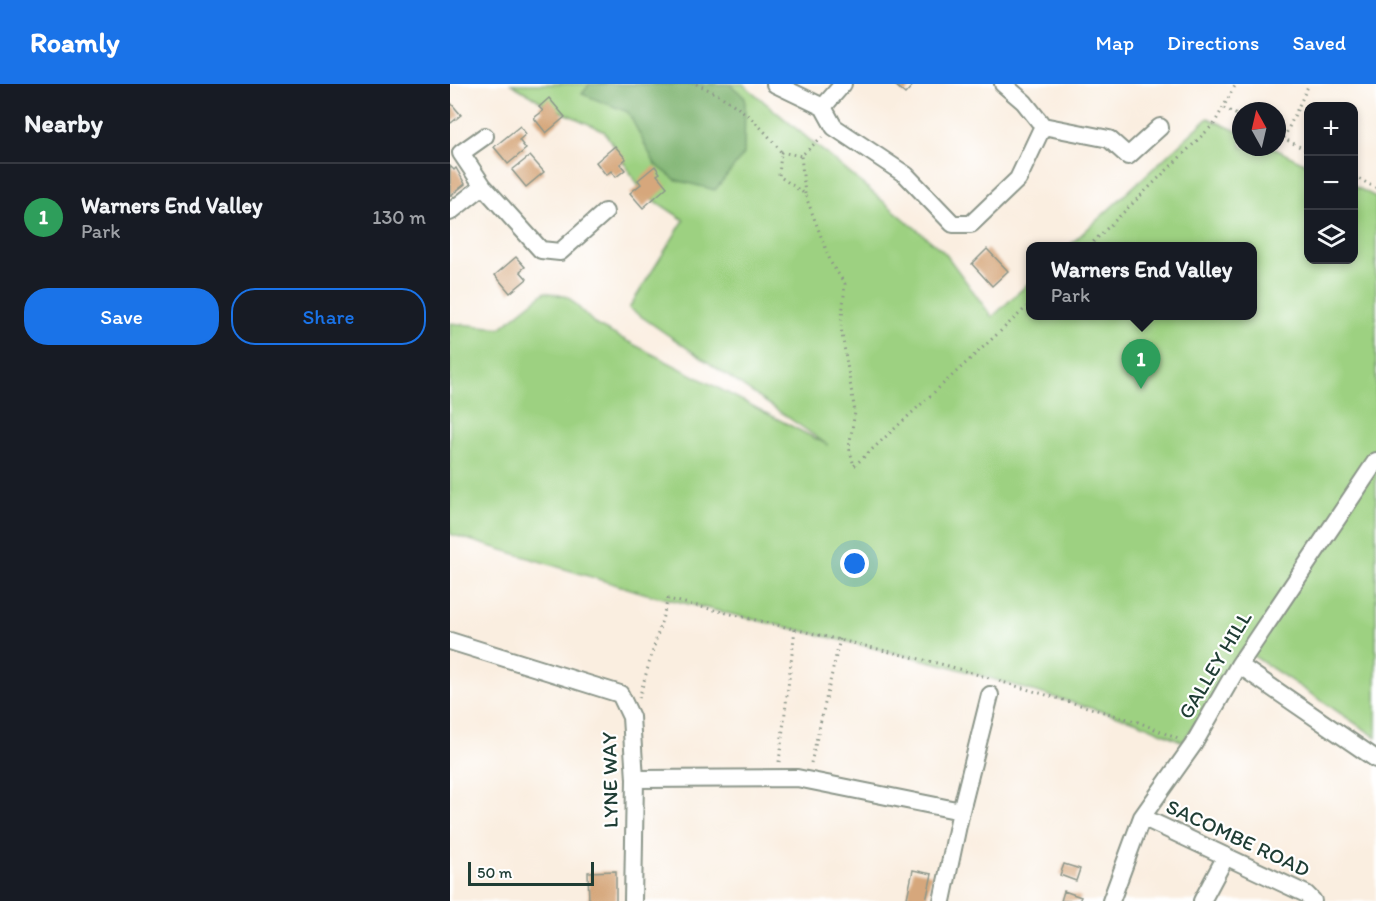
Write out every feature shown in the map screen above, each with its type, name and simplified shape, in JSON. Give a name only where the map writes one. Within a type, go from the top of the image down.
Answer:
[{"type":"street","points":[[775,84],[823,107],[834,127],[906,175],[953,224],[971,224],[1017,179],[1043,126]]},
{"type":"street","points":[[823,107],[843,84]]},
{"type":"street","points":[[1004,84],[1024,102],[1043,126],[1109,139],[1128,156],[1160,127]]},
{"type":"street","points":[[484,136],[461,153],[483,186],[540,250],[560,252],[604,212]]},
{"type":"street","points":[[450,212],[483,186]]},
{"type":"street","name":"GALLEY HILL","points":[[1111,901],[1142,817],[1193,745],[1239,665],[1376,461]]},
{"type":"street","name":"LYNE WAY","points":[[450,641],[620,694],[632,717],[635,779],[633,901]]},
{"type":"street","points":[[1239,665],[1376,759]]},
{"type":"street","points":[[942,901],[961,811],[990,695]]},
{"type":"street","points":[[635,779],[809,780],[961,811]]},
{"type":"street","name":"SACOMBE ROAD","points":[[1142,817],[1306,894],[1313,901]]},
{"type":"street","points":[[1202,901],[1226,856]]},
{"type":"path","points":[[696,84],[722,94],[767,132],[781,152],[779,176],[805,194]]},
{"type":"path","points":[[1093,242],[1214,124],[1236,84]]},
{"type":"path","points":[[1286,134],[1309,84]]},
{"type":"path","points":[[1224,108],[1232,112]]},
{"type":"path","points":[[801,156],[834,127]]},
{"type":"path","points":[[1286,139],[1304,150]]},
{"type":"path","points":[[781,152],[801,156]]},
{"type":"path","points":[[801,156],[805,194],[831,263],[845,284],[841,328],[855,412],[849,447],[854,466],[1026,308]]},
{"type":"path","points":[[1358,179],[1376,188]]},
{"type":"path","points":[[632,717],[644,685],[668,599],[945,665],[1138,722],[1193,745]]},
{"type":"path","points":[[777,779],[795,629]]},
{"type":"path","points":[[809,780],[840,639]]},
{"type":"green space","points":[[511,84],[743,84],[945,253],[992,317],[1026,286],[1026,320],[1257,320],[1257,242],[1073,242],[1208,118],[1232,129],[1232,156],[1286,154],[1304,163],[1304,264],[1358,264],[1358,188],[1376,197],[1376,737],[1243,649],[1183,742],[1138,722],[945,665],[647,594],[450,534],[450,323],[500,328],[545,292],[568,297],[596,325],[828,445],[629,308],[684,220],[643,193],[604,131],[545,104]]},
{"type":"green space","points":[[590,84],[729,84],[745,97],[744,154],[715,190],[676,180],[655,164],[628,112],[582,94]]},
{"type":"building","points":[[894,84],[914,84],[905,94]]},
{"type":"building","points":[[549,98],[565,117],[546,133],[534,118],[543,111],[539,107]]},
{"type":"building","points":[[450,102],[461,115],[451,123],[450,122]]},
{"type":"building","points":[[520,126],[526,134],[519,140],[526,149],[508,164],[494,147]]},
{"type":"building","points":[[615,146],[626,159],[620,164],[625,170],[616,177],[611,171],[606,175],[596,162]]},
{"type":"building","points":[[530,156],[544,172],[526,187],[512,170]]},
{"type":"building","points":[[450,166],[454,170],[456,168],[465,184],[450,196]]},
{"type":"building","points":[[655,166],[660,173],[657,175],[667,187],[643,208],[630,193],[641,184],[638,180]]},
{"type":"building","points":[[987,249],[1008,271],[992,286],[972,264]]},
{"type":"building","points":[[516,257],[525,267],[520,271],[527,279],[510,293],[495,275]]},
{"type":"building","points":[[1064,864],[1080,869],[1076,881],[1060,875]]},
{"type":"building","points":[[913,870],[932,874],[926,901],[907,898]]},
{"type":"building","points":[[616,871],[616,901],[589,901],[588,872]]},
{"type":"building","points":[[1064,891],[1081,897],[1079,901],[1061,901]]},
{"type":"place","name":"Warners End Valley","points":[[1141,389]]}]
